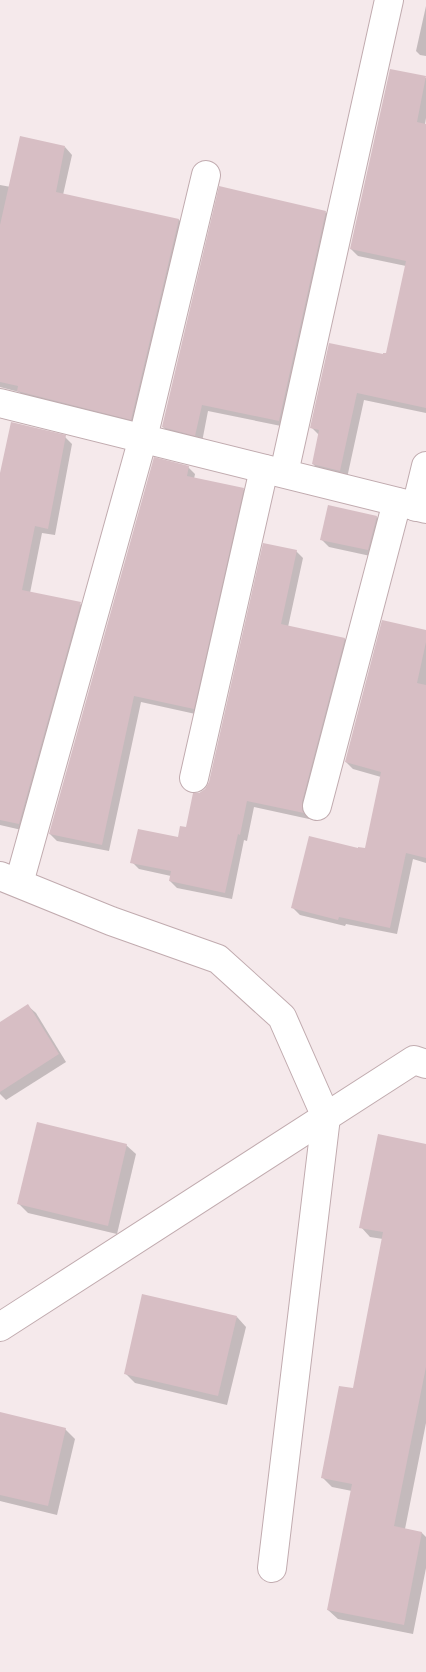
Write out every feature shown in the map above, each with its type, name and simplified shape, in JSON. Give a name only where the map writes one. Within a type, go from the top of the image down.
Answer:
[{"type":"street","points":[[194,778],[274,471],[389,0]]},
{"type":"street","points":[[206,175],[143,438],[10,880],[111,921],[218,959],[282,1018],[326,1117],[272,1568]]},
{"type":"street","points":[[1,409],[143,438],[413,506]]},
{"type":"street","points":[[318,806],[426,466]]},
{"type":"street","points":[[0,1327],[414,1060],[426,1064]]},
{"type":"building","points":[[390,69],[426,76],[417,122],[426,124],[426,408],[357,393],[340,471],[312,464],[319,430],[310,428],[329,343],[383,354],[386,353],[406,261],[350,249]]},
{"type":"building","points":[[20,136],[65,146],[56,192],[179,219],[131,420],[17,391],[18,386],[0,382],[0,225]]},
{"type":"building","points":[[219,186],[326,211],[279,421],[202,405],[195,436],[162,427]]},
{"type":"building","points":[[11,422],[66,435],[48,529],[35,526],[22,590],[81,602],[19,824],[0,820],[0,473]]},
{"type":"building","points":[[154,457],[189,466],[187,476],[244,488],[194,709],[134,696],[102,845],[49,834]]},
{"type":"building","points":[[328,505],[377,516],[368,550],[320,540]]},
{"type":"building","points":[[263,543],[297,550],[281,624],[345,638],[302,802],[304,813],[247,801],[225,893],[169,881],[171,871],[130,863],[138,829],[178,837],[180,826],[186,827],[193,793],[199,793],[205,789],[209,782]]},
{"type":"building","points":[[382,620],[426,630],[426,642],[417,683],[426,685],[426,858],[406,853],[390,928],[339,917],[338,920],[291,908],[309,836],[365,848],[381,772],[345,762]]},
{"type":"building","points":[[28,1004],[59,1054],[0,1092],[0,1022]]},
{"type":"building","points":[[37,1122],[127,1144],[108,1226],[17,1204]]},
{"type":"building","points":[[378,1134],[426,1144],[426,1367],[394,1526],[422,1532],[404,1625],[327,1610],[352,1484],[321,1478],[339,1386],[353,1388],[383,1232],[359,1228]]},
{"type":"building","points":[[142,1294],[237,1316],[218,1396],[124,1374]]},
{"type":"building","points":[[0,1412],[66,1428],[48,1506],[0,1495]]}]
